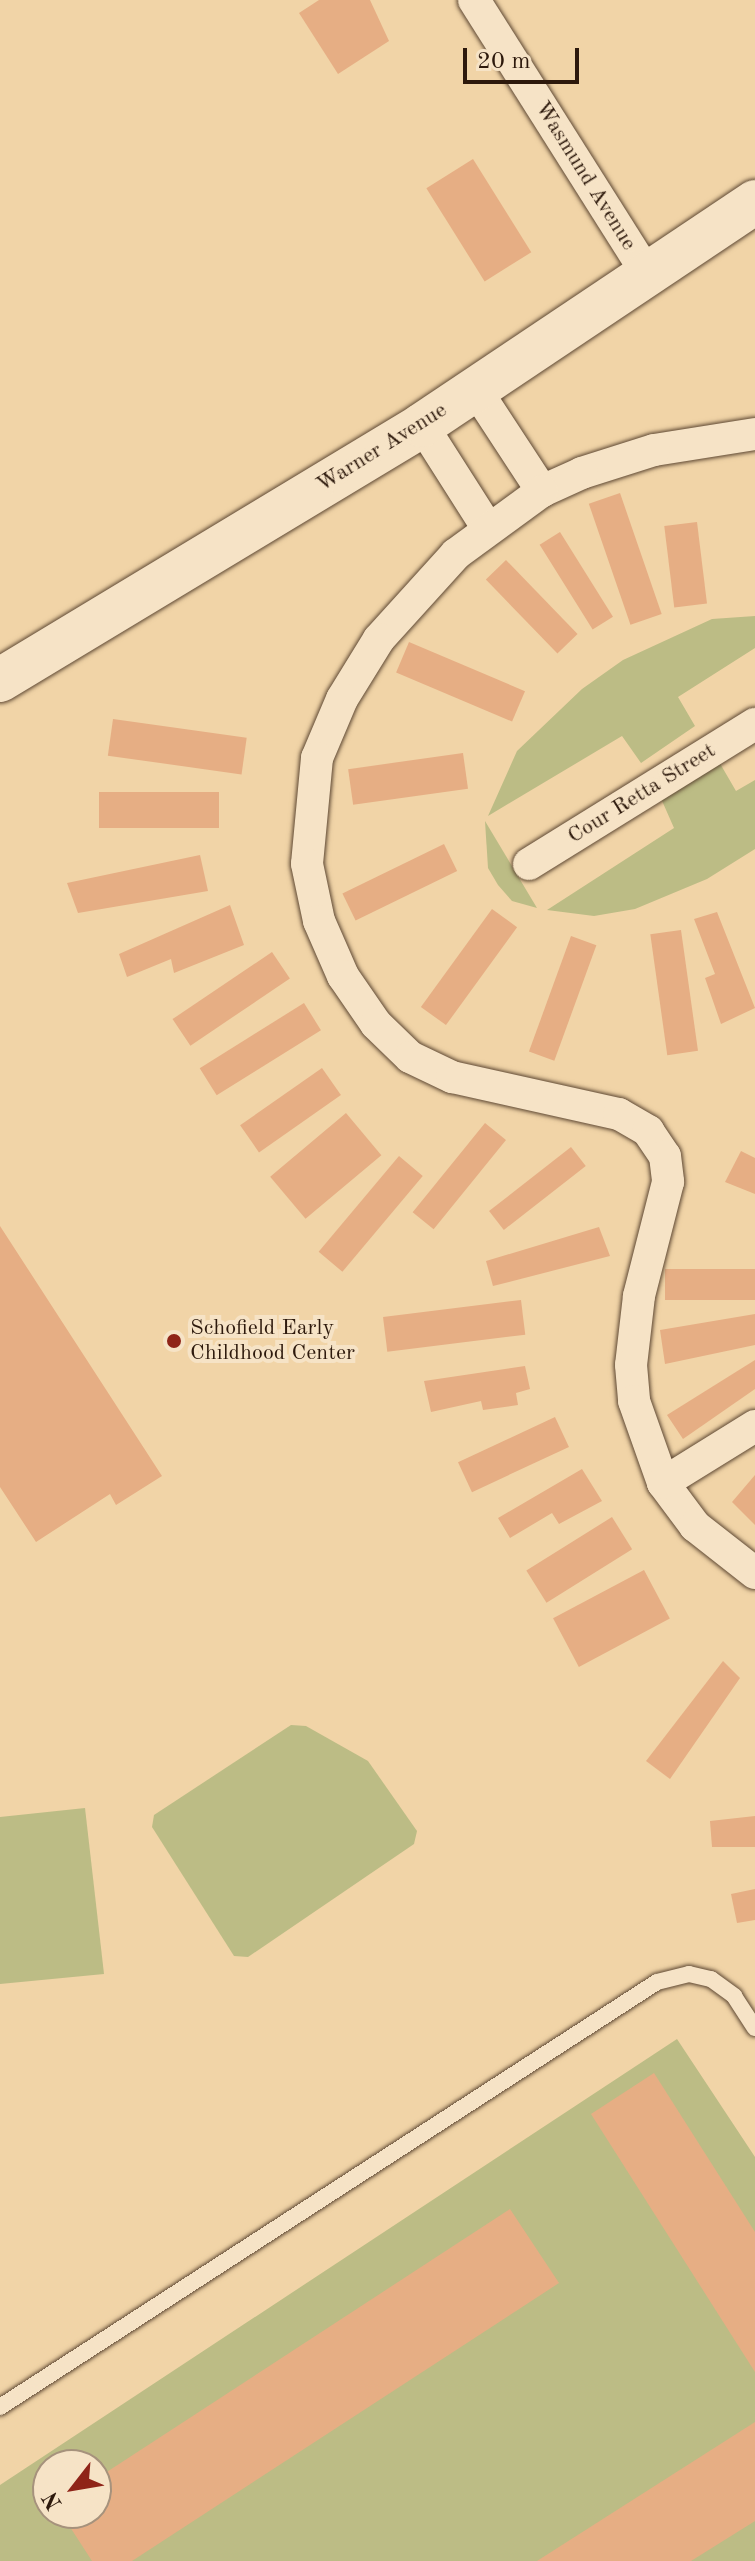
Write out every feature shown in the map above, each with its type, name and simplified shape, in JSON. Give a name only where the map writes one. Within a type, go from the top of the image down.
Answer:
[{"type":"street","name":"Wasmund Avenue","points":[[474,0],[645,270]]},
{"type":"street","name":"Warner Avenue","points":[[0,680],[422,425],[645,270],[755,202]]},
{"type":"street","points":[[476,390],[542,491]]},
{"type":"street","points":[[422,425],[487,527]]},
{"type":"street","points":[[755,434],[654,450],[542,491],[487,527],[417,593],[379,639],[342,699],[317,758],[307,864],[319,921],[343,976],[376,1024],[410,1057],[452,1077],[619,1114],[648,1131],[665,1156],[668,1182],[639,1296],[631,1365],[644,1439],[663,1483],[695,1526],[755,1573]]},
{"type":"street","name":"Cour Retta Street","points":[[529,864],[755,724]]},
{"type":"street","points":[[663,1483],[755,1426]]},
{"type":"lane","points":[[0,2407],[657,1982],[689,1974],[711,1979],[734,1996],[755,2028]]},
{"type":"green space","points":[[755,616],[755,648],[678,697],[695,726],[641,763],[622,736],[488,816],[517,751],[582,689],[623,660],[712,619]]},
{"type":"green space","points":[[718,760],[736,791],[755,780],[755,849],[707,879],[635,909],[594,916],[547,910],[674,828],[659,794]]},
{"type":"green space","points":[[485,821],[537,908],[512,901],[498,885],[488,868]]},
{"type":"green space","points":[[291,1725],[306,1726],[368,1761],[417,1831],[414,1844],[248,1957],[234,1956],[152,1827],[154,1815]]},
{"type":"green space","points":[[85,1808],[104,1974],[0,1984],[0,1817]]},
{"type":"green space","points":[[677,2039],[755,2157],[755,2561],[0,2561],[0,2485],[32,2464],[32,2529],[112,2529],[112,2449],[55,2449]]},
{"type":"building","points":[[319,0],[370,0],[389,41],[338,74],[299,13]]},
{"type":"building","points":[[473,159],[531,252],[485,281],[426,188]]},
{"type":"building","points":[[620,493],[662,614],[630,625],[589,504]]},
{"type":"building","points":[[697,522],[707,603],[674,607],[664,526]]},
{"type":"building","points":[[560,532],[613,617],[593,630],[540,545]]},
{"type":"building","points":[[506,560],[578,634],[557,654],[486,579]]},
{"type":"building","points":[[409,642],[525,691],[512,722],[396,672]]},
{"type":"building","points":[[113,719],[247,738],[242,774],[108,756]]},
{"type":"building","points":[[463,753],[468,789],[353,805],[348,769]]},
{"type":"building","points":[[99,792],[219,792],[219,828],[99,828]]},
{"type":"building","points":[[444,844],[457,871],[356,920],[342,894]]},
{"type":"building","points":[[200,855],[208,891],[78,913],[67,883]]},
{"type":"building","points":[[230,905],[244,945],[174,973],[171,959],[127,977],[119,954]]},
{"type":"building","points":[[492,909],[517,927],[446,1025],[421,1007]]},
{"type":"building","points":[[717,912],[755,1008],[721,1024],[705,978],[715,974],[694,919]]},
{"type":"building","points":[[681,930],[698,1051],[667,1055],[650,934]]},
{"type":"building","points":[[571,936],[596,945],[554,1061],[529,1052]]},
{"type":"building","points":[[272,952],[290,979],[190,1046],[173,1019]]},
{"type":"building","points":[[304,1003],[321,1030],[217,1095],[200,1068]]},
{"type":"building","points":[[322,1068],[341,1095],[259,1152],[240,1125]]},
{"type":"building","points":[[346,1113],[381,1155],[306,1219],[270,1177]]},
{"type":"building","points":[[485,1123],[506,1140],[434,1229],[413,1212]]},
{"type":"building","points":[[571,1147],[586,1166],[504,1230],[489,1211]]},
{"type":"building","points":[[741,1151],[755,1158],[755,1194],[725,1182]]},
{"type":"building","points":[[399,1156],[423,1176],[342,1272],[319,1252]]},
{"type":"building","points":[[0,1226],[162,1476],[116,1505],[110,1494],[36,1542],[0,1487]]},
{"type":"building","points":[[599,1227],[610,1256],[493,1286],[486,1261]]},
{"type":"building","points":[[665,1269],[755,1269],[755,1300],[665,1300]]},
{"type":"building","points":[[521,1300],[525,1335],[387,1352],[383,1317]]},
{"type":"building","points":[[755,1314],[755,1345],[665,1364],[660,1330]]},
{"type":"building","points":[[755,1360],[755,1389],[683,1439],[667,1415]]},
{"type":"building","points":[[525,1366],[530,1389],[516,1393],[518,1405],[483,1410],[481,1401],[431,1412],[424,1381]]},
{"type":"building","points":[[555,1417],[569,1447],[472,1492],[458,1462]]},
{"type":"building","points":[[582,1469],[602,1501],[559,1524],[552,1513],[510,1538],[498,1518]]},
{"type":"building","points":[[755,1475],[755,1525],[732,1502]]},
{"type":"building","points":[[612,1517],[632,1549],[546,1603],[526,1571]]},
{"type":"building","points":[[644,1570],[670,1619],[579,1667],[553,1618]]},
{"type":"building","points":[[723,1661],[740,1678],[670,1779],[646,1761]]},
{"type":"building","points":[[755,1816],[755,1847],[712,1847],[710,1821]]},
{"type":"building","points":[[755,1889],[755,1920],[737,1923],[731,1894]]},
{"type":"building","points":[[654,2073],[755,2232],[755,2372],[591,2114]]},
{"type":"building","points":[[510,2209],[559,2283],[132,2561],[92,2561],[71,2529],[112,2529],[112,2469]]},
{"type":"building","points":[[755,2422],[755,2521],[691,2561],[537,2561]]},
{"type":"place","name":"Schofield Early Childhood Center","points":[[174,1341]]}]
